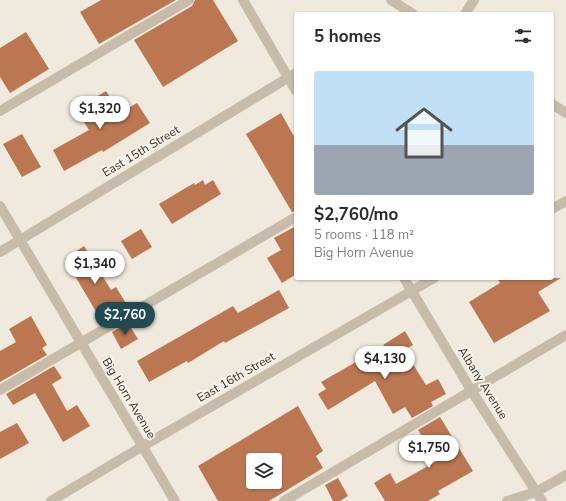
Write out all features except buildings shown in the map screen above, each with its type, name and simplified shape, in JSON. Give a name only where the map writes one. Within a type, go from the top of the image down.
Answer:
[{"type":"street","points":[[0,111],[189,0]]},
{"type":"street","points":[[242,0],[292,75]]},
{"type":"street","points":[[391,0],[405,12]]},
{"type":"street","points":[[466,12],[474,0]]},
{"type":"street","name":"East 15th Street","points":[[0,252],[292,75]]},
{"type":"street","points":[[554,105],[566,113]]},
{"type":"street","points":[[554,208],[566,201]]},
{"type":"street","name":"Big Horn Avenue","points":[[0,206],[175,501]]},
{"type":"street","points":[[0,390],[294,218]]},
{"type":"street","name":"Albany Avenue","points":[[405,280],[471,390],[539,497]]},
{"type":"street","name":"East 16th Street","points":[[51,501],[143,446],[431,280]]},
{"type":"street","points":[[284,501],[566,334]]},
{"type":"street","points":[[507,501],[539,497],[566,475]]}]
